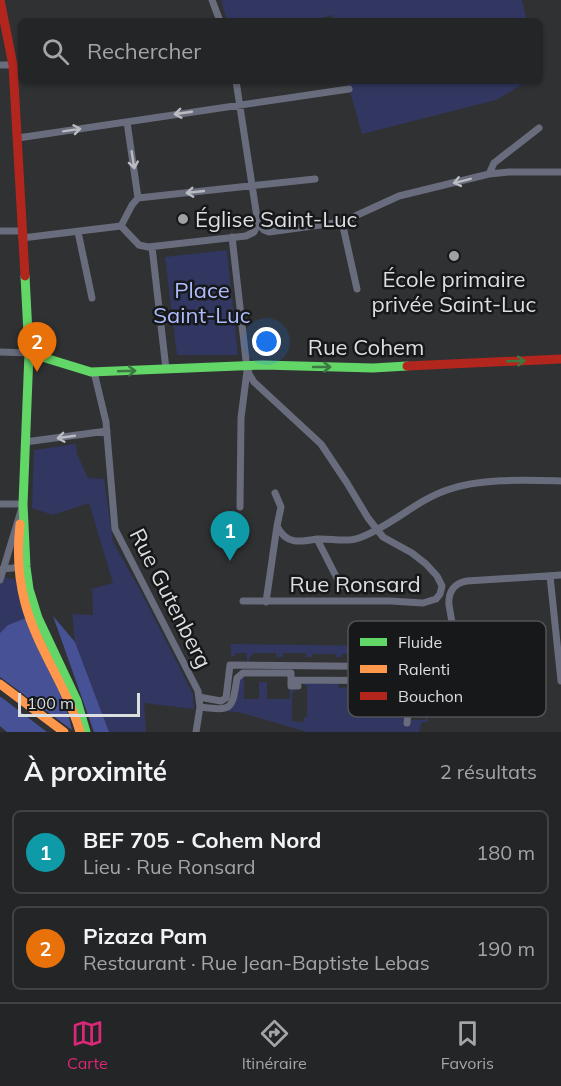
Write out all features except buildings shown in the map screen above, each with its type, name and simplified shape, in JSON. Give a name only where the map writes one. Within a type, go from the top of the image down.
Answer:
[{"type":"main road","points":[[1,0],[15,62],[29,353],[23,504],[19,533],[22,589],[30,617],[66,691],[80,732]]},
{"type":"main road","name":"Rue Cohem","points":[[29,353],[94,372],[247,366],[373,368],[561,359]]},
{"type":"main road","points":[[22,567],[34,608],[77,701],[87,732]]},
{"type":"main road","points":[[0,684],[64,732]]},
{"type":"main road","points":[[0,691],[55,732]]},
{"type":"street","points":[[213,0],[219,18]]},
{"type":"street","points":[[0,65],[15,62]]},
{"type":"street","points":[[236,84],[258,224],[269,232],[342,222],[399,196],[489,174],[561,172]]},
{"type":"street","points":[[18,138],[349,89]]},
{"type":"street","points":[[127,122],[138,198]]},
{"type":"street","points":[[489,174],[494,163],[538,128]]},
{"type":"street","points":[[122,226],[138,198],[315,179]]},
{"type":"street","points":[[342,222],[357,289]]},
{"type":"street","points":[[122,226],[139,245],[152,247],[251,234],[258,224]]},
{"type":"street","points":[[0,231],[22,235],[78,232],[122,226]]},
{"type":"street","points":[[78,232],[92,298]]},
{"type":"street","points":[[232,237],[247,366],[241,418],[240,507]]},
{"type":"street","points":[[152,247],[166,369]]},
{"type":"street","points":[[0,352],[29,353]]},
{"type":"street","points":[[247,366],[254,382],[326,450],[377,529]]},
{"type":"street","name":"Rue Gutenberg","points":[[94,372],[107,431],[115,529],[196,686],[200,702]]},
{"type":"street","points":[[25,442],[107,431]]},
{"type":"street","name":"Rue Ronsard","points":[[277,526],[283,536],[293,542],[317,539],[353,540],[377,529],[420,502],[458,487],[479,483],[561,481]]},
{"type":"street","name":"Rue Ronsard","points":[[266,602],[281,507],[275,493]]},
{"type":"street","points":[[0,504],[23,504],[0,580]]},
{"type":"street","name":"Rue Ronsard","points":[[243,601],[423,603],[432,601],[440,594],[441,582],[432,570],[412,553],[388,542],[377,529]]},
{"type":"street","name":"Rue Ronsard","points":[[317,539],[341,586]]},
{"type":"street","points":[[2,569],[22,567]]},
{"type":"street","points":[[452,621],[449,595],[453,588],[461,582],[561,575]]},
{"type":"street","points":[[550,576],[561,681]]},
{"type":"street","points":[[200,702],[225,699],[228,694],[230,665],[348,666]]},
{"type":"street","points":[[200,702],[220,709],[230,705],[235,697],[237,678],[243,673],[291,673],[291,686],[298,686]]},
{"type":"street","points":[[291,680],[348,681]]},
{"type":"street","points":[[196,732],[200,702]]},
{"type":"street","points":[[407,723],[408,717]]},
{"type":"green space","points":[[221,0],[522,0],[526,18],[333,18],[332,15],[322,18],[226,18]]},
{"type":"green space","points":[[348,84],[523,84],[496,100],[362,134]]},
{"type":"green space","name":"Place Saint-Luc","points":[[227,250],[238,355],[177,355],[165,257]]},
{"type":"green space","points":[[76,444],[77,454],[88,478],[104,479],[113,542],[193,694],[194,709],[144,703],[146,732],[109,732],[75,642],[72,614],[93,615],[92,589],[113,583],[89,503],[53,515],[32,508],[34,450]]},
{"type":"green space","points":[[0,576],[16,580],[26,618],[8,625],[0,633]]},
{"type":"green space","points":[[231,644],[348,646],[348,654],[342,654],[342,657],[336,657],[336,654],[312,654],[312,657],[306,657],[306,653],[283,653],[282,657],[276,657],[276,653],[253,653],[247,664],[247,653],[235,653],[235,656],[231,656]]},
{"type":"green space","points":[[244,674],[244,699],[259,699],[259,682],[267,682],[267,699],[290,699],[290,687],[298,691],[292,692],[292,721],[304,722],[304,717],[307,717],[307,685],[304,685],[304,681],[338,681],[339,688],[348,687],[348,717],[411,717],[411,720],[425,720],[427,717],[428,722],[422,722],[419,732],[307,732],[242,713],[219,710],[225,709],[237,680]]},
{"type":"shaded area","points":[[53,616],[75,642],[109,732],[94,732]]},
{"type":"shaded area","points":[[26,618],[59,686],[72,730],[0,677],[0,633],[8,625]]},
{"type":"shaded area","points":[[0,697],[47,732],[7,732],[0,726]]},
{"type":"traffic: fast","points":[[25,276],[29,353],[23,504],[26,567],[29,589],[38,618],[77,701],[86,732]]},
{"type":"traffic: fast","points":[[29,353],[91,372],[263,365],[373,368],[407,366]]},
{"type":"traffic: slow","points":[[20,524],[19,564],[25,603],[30,620],[68,699],[80,732]]},
{"type":"traffic: slow","points":[[0,684],[64,732]]},
{"type":"traffic: jam","points":[[0,0],[13,65],[25,276]]},
{"type":"traffic: jam","points":[[407,366],[561,359]]},
{"type":"place","name":"Église Saint-Luc","points":[[183,219]]},
{"type":"place","name":"École primaire privée Saint-Luc","points":[[454,256]]},
{"type":"place","name":"Pizaza Pam","points":[[37,372]]},
{"type":"place","name":"BEF 705 - Cohem Nord","points":[[230,561]]}]
